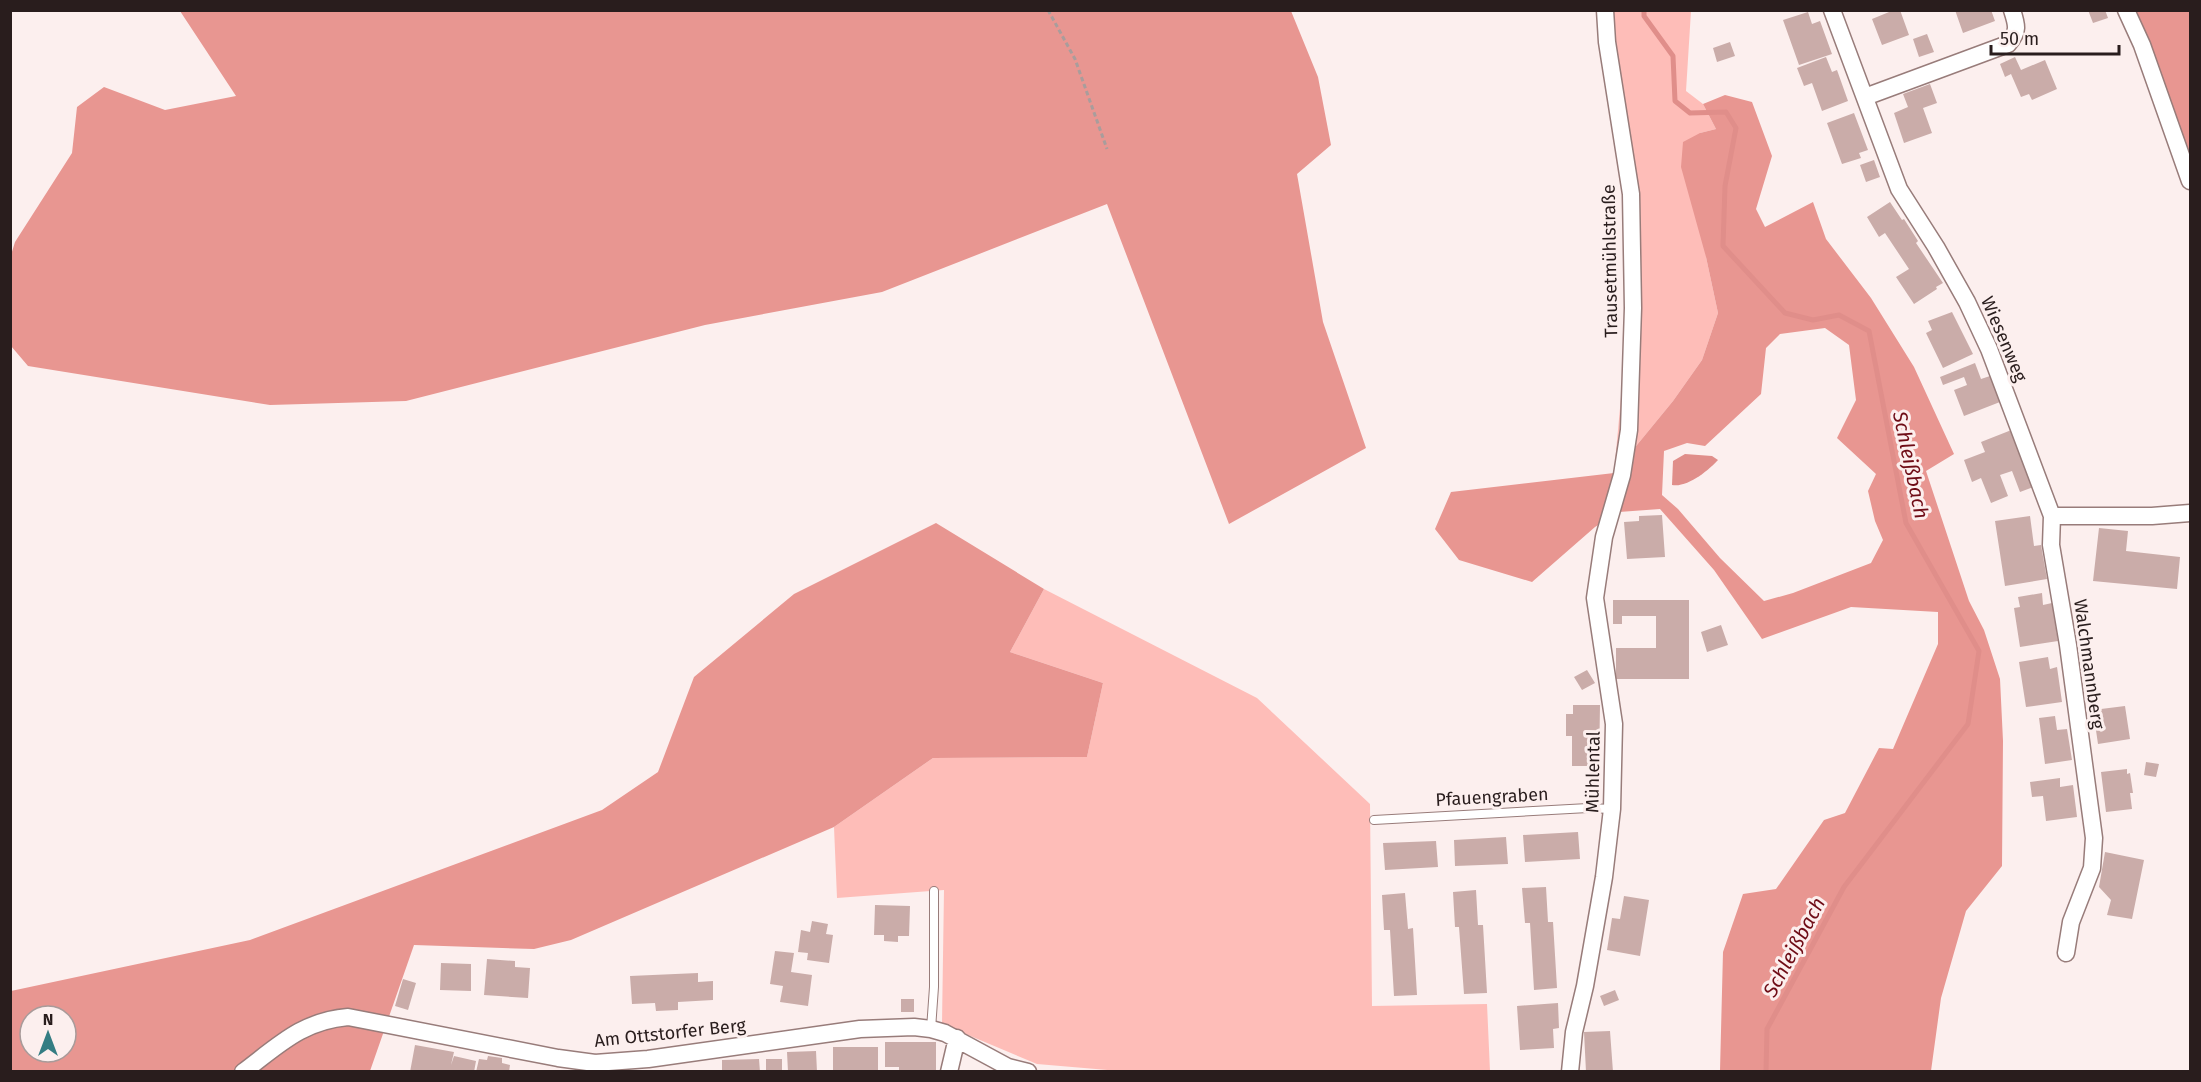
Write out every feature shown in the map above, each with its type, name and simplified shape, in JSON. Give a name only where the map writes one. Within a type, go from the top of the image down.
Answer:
[{"type":"street","name":"Trausetmühlstraße","points":[[1605,10],[1607,42],[1631,194],[1633,319],[1629,430],[1622,475]]},
{"type":"street","name":"Wiesenweg","points":[[1832,10],[1899,189],[1967,302],[1989,349],[2052,516]]},
{"type":"street","points":[[1865,98],[2008,44],[2015,36],[2017,23],[2012,10]]},
{"type":"street","points":[[2126,10],[2142,45],[2190,180]]},
{"type":"street","name":"Mühlental","points":[[1570,1071],[1574,1032],[1601,898],[1612,809],[1614,724],[1595,598],[1604,537],[1622,475]]},
{"type":"street","points":[[2052,516],[2152,516],[2190,513]]},
{"type":"street","name":"Walchmannberg","points":[[2052,516],[2050,545],[2068,645],[2094,838],[2092,868],[2071,922],[2066,952]]},
{"type":"street","name":"Am Ottstorfer Berg","points":[[243,1071],[290,1036],[312,1024],[348,1017],[595,1063],[648,1059],[860,1029],[914,1027],[931,1029],[957,1038],[1008,1069],[1028,1071]]},
{"type":"street","points":[[949,1071],[957,1038]]},
{"type":"lane","name":"Pfauengraben","points":[[1374,820],[1588,808],[1612,809]]},
{"type":"lane","points":[[931,1029],[934,987],[934,891]]},
{"type":"path","points":[[1048,10],[1075,59],[1107,149]]},
{"type":"shaded area","points":[[180,11],[1291,11],[1318,77],[1331,145],[1297,174],[1323,322],[1366,448],[1229,524],[1107,204],[882,292],[705,325],[406,401],[270,405],[28,366],[11,346],[11,255],[15,242],[72,153],[77,107],[104,87],[165,110],[236,96]]},
{"type":"shaded area","points":[[1599,11],[1691,11],[1686,91],[1703,104],[1716,129],[1700,133],[1706,257],[1718,313],[1702,360],[1673,401],[1614,473],[1625,354],[1627,192]]},
{"type":"shaded area","points":[[2129,11],[2190,11],[2190,163]]},
{"type":"shaded area","points":[[1725,95],[1752,102],[1772,156],[1756,209],[1765,227],[1813,202],[1826,239],[1871,298],[1914,367],[1954,454],[1926,471],[1969,601],[1984,630],[2000,679],[2003,741],[2002,866],[1966,911],[1941,998],[1931,1071],[1720,1071],[1723,952],[1743,894],[1776,889],[1824,820],[1845,813],[1879,748],[1893,749],[1938,644],[1938,612],[1851,607],[1762,639],[1714,570],[1660,509],[1619,512],[1595,527],[1532,582],[1459,560],[1435,529],[1451,492],[1614,473],[1673,401],[1702,360],[1718,313],[1706,257],[1681,167],[1683,142],[1700,133],[1716,129],[1703,104]],"holes":[[[1825,328],[1849,345],[1856,400],[1837,438],[1876,474],[1868,491],[1875,521],[1883,540],[1871,563],[1793,593],[1764,601],[1720,558],[1678,509],[1662,495],[1664,451],[1687,443],[1705,446],[1761,394],[1766,348],[1780,334]]]},
{"type":"shaded area","points":[[1685,454],[1712,456],[1718,460],[1691,481],[1672,485],[1673,461]]},
{"type":"shaded area","points":[[936,523],[1044,589],[1010,652],[1103,683],[1087,757],[933,758],[834,827],[571,940],[534,949],[414,945],[370,1071],[11,1072],[11,991],[250,940],[602,810],[658,772],[694,677],[794,594]]},
{"type":"shaded area","points":[[1044,589],[1257,698],[1370,804],[1372,1006],[1487,1004],[1490,1071],[1131,1072],[1037,1064],[942,1024],[944,890],[837,898],[834,827],[933,758],[1087,757],[1103,683],[1010,652]]},
{"type":"building","points":[[1894,10],[1900,10],[1909,35],[1882,45],[1872,19]]},
{"type":"building","points":[[1955,10],[1991,10],[1995,21],[1963,33]]},
{"type":"building","points":[[2088,10],[2105,10],[2108,18],[2093,23]]},
{"type":"building","points":[[1808,12],[1812,24],[1820,21],[1832,54],[1799,65],[1783,20]]},
{"type":"building","points":[[1927,34],[1934,52],[1919,57],[1913,39]]},
{"type":"building","points":[[1730,42],[1735,56],[1717,62],[1713,48]]},
{"type":"building","points":[[1826,57],[1832,72],[1837,70],[1848,101],[1822,111],[1812,83],[1804,86],[1797,68]]},
{"type":"building","points":[[2015,57],[2021,70],[2045,60],[2057,89],[2032,100],[2029,94],[2021,97],[2011,74],[2005,77],[2000,64]]},
{"type":"building","points":[[1930,84],[1937,103],[1923,108],[1932,133],[1904,143],[1894,113],[1908,107],[1903,94]]},
{"type":"building","points":[[1854,113],[1868,150],[1859,153],[1861,158],[1842,164],[1827,123]]},
{"type":"building","points":[[1874,160],[1880,177],[1866,182],[1860,165]]},
{"type":"building","points":[[1890,202],[1902,220],[1904,219],[1918,241],[1916,243],[1943,283],[1914,304],[1896,277],[1909,269],[1885,233],[1879,237],[1867,217]]},
{"type":"building","points":[[1952,312],[1973,354],[1943,368],[1926,333],[1932,330],[1928,321]]},
{"type":"building","points":[[1975,363],[1981,379],[1990,376],[2000,402],[1964,416],[1954,390],[1967,385],[1964,377],[1943,385],[1940,377]]},
{"type":"building","points":[[2014,429],[2036,486],[2020,492],[2012,471],[2000,475],[2008,496],[1991,503],[1981,478],[1972,482],[1964,460],[1985,452],[1981,442]]},
{"type":"building","points":[[1662,515],[1665,557],[1627,559],[1624,522],[1639,521],[1639,516]]},
{"type":"building","points":[[2030,516],[2034,546],[2041,545],[2047,579],[2005,586],[1995,521]]},
{"type":"building","points":[[2099,528],[2128,531],[2126,551],[2180,557],[2177,589],[2093,581]]},
{"type":"building","points":[[2042,593],[2043,605],[2052,603],[2058,641],[2020,647],[2014,608],[2020,607],[2018,597]]},
{"type":"building","points":[[1613,600],[1689,600],[1689,679],[1616,679],[1616,648],[1656,648],[1656,616],[1622,616],[1622,624],[1613,624]]},
{"type":"building","points":[[1721,625],[1728,645],[1707,652],[1701,632]]},
{"type":"building","points":[[2048,657],[2050,669],[2057,667],[2062,702],[2026,707],[2019,662]]},
{"type":"building","points":[[1587,670],[1595,683],[1582,690],[1574,677]]},
{"type":"building","points":[[1573,705],[1600,705],[1599,766],[1572,766],[1572,736],[1566,736],[1566,714],[1573,714]]},
{"type":"building","points":[[2125,706],[2130,739],[2098,744],[2093,710]]},
{"type":"building","points":[[2055,716],[2057,730],[2067,729],[2072,760],[2045,764],[2039,718]]},
{"type":"building","points":[[2146,762],[2159,764],[2156,777],[2144,775]]},
{"type":"building","points":[[2127,769],[2127,774],[2130,773],[2133,793],[2130,793],[2132,809],[2106,812],[2101,772]]},
{"type":"building","points":[[2060,778],[2060,787],[2073,785],[2077,817],[2046,821],[2043,796],[2032,797],[2030,782]]},
{"type":"building","points":[[1578,832],[1580,859],[1525,862],[1523,835]]},
{"type":"building","points":[[1506,837],[1508,864],[1455,866],[1454,840]]},
{"type":"building","points":[[1436,841],[1438,867],[1385,870],[1383,843]]},
{"type":"building","points":[[2105,852],[2144,860],[2132,919],[2107,915],[2111,900],[2099,887]]},
{"type":"building","points":[[1546,887],[1548,922],[1553,922],[1557,988],[1534,990],[1530,923],[1525,923],[1522,888]]},
{"type":"building","points":[[1476,890],[1478,925],[1483,925],[1487,993],[1464,994],[1459,927],[1455,927],[1453,892]]},
{"type":"building","points":[[1405,893],[1408,929],[1413,928],[1417,995],[1394,996],[1390,930],[1384,930],[1382,895]]},
{"type":"building","points":[[1624,896],[1649,900],[1640,956],[1607,950],[1612,918],[1620,919]]},
{"type":"building","points":[[875,905],[910,906],[909,936],[898,936],[898,942],[884,941],[884,935],[874,935]]},
{"type":"building","points":[[812,921],[828,924],[826,934],[833,935],[829,963],[807,960],[808,953],[798,952],[801,930],[810,932]]},
{"type":"building","points":[[775,951],[794,953],[791,972],[812,975],[808,1006],[780,1002],[783,986],[770,984]]},
{"type":"building","points":[[487,959],[515,961],[515,967],[530,968],[528,998],[484,995]]},
{"type":"building","points":[[441,963],[471,964],[471,991],[440,990]]},
{"type":"building","points":[[698,973],[698,982],[713,981],[713,1000],[678,1002],[678,1010],[656,1011],[655,1003],[632,1004],[630,976]]},
{"type":"building","points":[[403,979],[416,983],[408,1010],[395,1006]]},
{"type":"building","points":[[1615,990],[1619,1000],[1604,1006],[1600,996]]},
{"type":"building","points":[[901,999],[914,999],[914,1012],[901,1012]]},
{"type":"building","points":[[1558,1003],[1559,1028],[1553,1029],[1554,1048],[1520,1050],[1517,1006]]},
{"type":"building","points":[[1610,1031],[1613,1072],[1586,1072],[1584,1032]]},
{"type":"building","points":[[885,1042],[936,1042],[936,1072],[899,1072],[899,1067],[885,1067]]},
{"type":"building","points":[[415,1045],[454,1052],[451,1065],[454,1056],[476,1061],[474,1072],[410,1072]]},
{"type":"building","points":[[833,1047],[878,1047],[878,1072],[833,1072]]},
{"type":"building","points":[[816,1051],[817,1072],[788,1072],[787,1052]]},
{"type":"building","points":[[488,1056],[502,1058],[502,1063],[510,1065],[509,1072],[476,1072],[479,1059],[487,1060]]},
{"type":"building","points":[[759,1059],[760,1072],[722,1072],[722,1060]]},
{"type":"building","points":[[766,1059],[782,1059],[782,1072],[766,1072]]},
{"type":"waterway","name":"Schleißbach","points":[[1644,10],[1644,16],[1673,56],[1675,101],[1690,113],[1726,112],[1736,128],[1725,186],[1723,246],[1785,313],[1813,320],[1839,315],[1869,331],[1906,523],[1979,651],[1968,724],[1844,887],[1767,1029],[1766,1072]]}]
